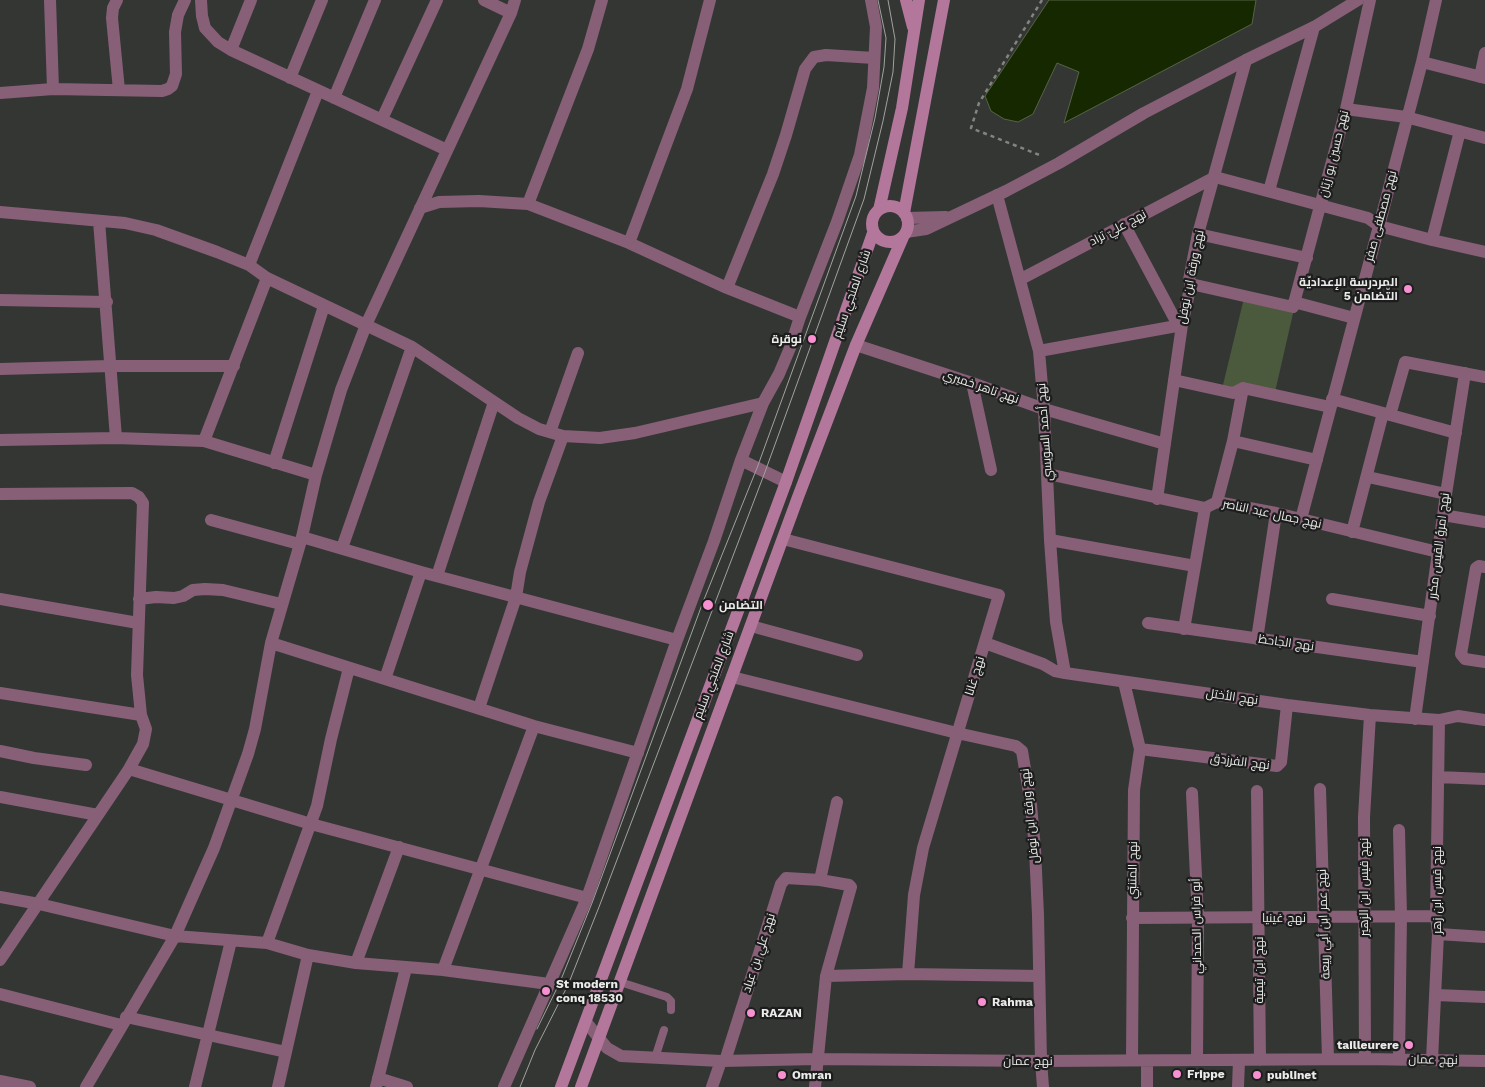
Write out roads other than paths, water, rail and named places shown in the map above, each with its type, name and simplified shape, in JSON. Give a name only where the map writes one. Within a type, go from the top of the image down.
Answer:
[{"type":"main road","points":[[906,0],[914,34]]},
{"type":"main road","points":[[879,210],[890,206],[900,210],[908,222],[904,234],[893,242],[882,240],[873,232],[873,218],[879,210],[902,108],[919,0]]},
{"type":"main road","points":[[905,216],[944,0]]},
{"type":"main road","name":"شارع المنجي سليم","points":[[561,1087],[786,482],[873,232]]},
{"type":"main road","name":"شارع المنجي سليم","points":[[581,1087],[856,345],[904,234]]},
{"type":"street","points":[[50,0],[53,89]]},
{"type":"street","points":[[117,0],[113,8],[112,18],[119,90]]},
{"type":"street","points":[[0,93],[53,89],[162,91],[172,86],[176,74],[175,32],[178,15],[185,0]]},
{"type":"street","points":[[201,0],[205,28],[218,42],[231,50],[448,150]]},
{"type":"street","points":[[231,50],[251,0]]},
{"type":"street","points":[[290,78],[322,0]]},
{"type":"street","points":[[334,98],[375,0]]},
{"type":"street","points":[[382,119],[437,0]]},
{"type":"street","points":[[484,0],[511,13]]},
{"type":"street","points":[[86,1087],[175,936],[214,848],[232,801],[255,729],[271,643],[341,390],[366,325],[511,13],[515,0]]},
{"type":"street","points":[[528,204],[588,49],[602,0]]},
{"type":"street","points":[[629,243],[687,89],[710,0]]},
{"type":"street","points":[[504,1087],[587,898],[741,460],[763,402],[779,374],[790,348],[860,155],[873,88],[876,27],[871,0]]},
{"type":"street","points":[[904,234],[926,229],[997,195],[1059,163],[1144,114],[1314,26],[1358,0]]},
{"type":"street","name":"نهج حسين بو زيّان","points":[[1294,305],[1346,109],[1370,0]]},
{"type":"street","name":"نهج مصطفى صفر","points":[[1301,519],[1422,62],[1436,0]]},
{"type":"street","points":[[1269,191],[1314,26]]},
{"type":"street","points":[[1422,62],[1482,77],[1485,53]]},
{"type":"street","points":[[727,288],[773,174],[805,69],[814,57],[826,55],[874,58]]},
{"type":"street","name":"نهج ورقة ابن نوفل","points":[[1157,499],[1180,325],[1191,284],[1188,280],[1198,234],[1246,60]]},
{"type":"street","points":[[249,265],[318,91]]},
{"type":"street","points":[[1346,109],[1406,117],[1485,138]]},
{"type":"street","points":[[1432,240],[1460,131]]},
{"type":"street","points":[[1215,177],[1368,218],[1379,226],[1432,240],[1484,248]]},
{"type":"street","name":"نهج عليّ تراد","points":[[1021,279],[1215,177]]},
{"type":"street","name":"نهج أحمد السويسي","points":[[997,195],[1039,351],[1056,622],[1065,673]]},
{"type":"street","points":[[420,208],[439,202],[479,201],[528,204],[629,243],[727,288],[800,317]]},
{"type":"street","points":[[0,212],[125,223],[156,230],[249,265],[267,278],[412,347],[525,421],[539,429],[563,436],[600,438],[635,433],[763,402]]},
{"type":"street","points":[[905,216],[948,218]]},
{"type":"street","points":[[100,221],[116,438]]},
{"type":"street","points":[[1039,351],[1180,325],[1124,224]]},
{"type":"street","points":[[1198,234],[1307,258]]},
{"type":"street","points":[[204,442],[267,278]]},
{"type":"street","points":[[1191,284],[1354,318]]},
{"type":"street","points":[[0,300],[107,302]]},
{"type":"street","points":[[274,463],[324,306]]},
{"type":"street","name":"نهج تاهر خميري","points":[[856,345],[1044,409],[1165,444]]},
{"type":"street","points":[[342,548],[412,347]]},
{"type":"street","points":[[550,432],[578,353]]},
{"type":"street","points":[[1352,532],[1386,414],[1405,362],[1485,377]]},
{"type":"street","points":[[0,369],[110,366],[234,366]]},
{"type":"street","name":"نهج امرؤ القيس مكرر","points":[[1415,719],[1464,373]]},
{"type":"street","points":[[1174,380],[1233,393],[1242,388],[1331,403],[1386,414],[1456,433]]},
{"type":"street","points":[[972,383],[990,470]]},
{"type":"street","points":[[1217,502],[1233,441],[1242,388]]},
{"type":"street","points":[[437,576],[494,402]]},
{"type":"street","points":[[479,708],[516,597],[520,572],[539,502],[563,436]]},
{"type":"street","points":[[0,440],[116,438],[204,442],[316,475]]},
{"type":"street","points":[[1233,441],[1317,460]]},
{"type":"street","points":[[741,460],[786,482]]},
{"type":"street","name":"نهج جمال عبد الناصر","points":[[1048,474],[1205,508],[1217,502],[1276,513],[1438,552]]},
{"type":"street","points":[[1368,477],[1446,494]]},
{"type":"street","points":[[0,494],[132,493],[143,502],[137,675],[145,736],[143,744],[129,769],[0,960]]},
{"type":"street","points":[[1184,629],[1205,508]]},
{"type":"street","points":[[1258,639],[1276,513]]},
{"type":"street","points":[[1443,515],[1485,522]]},
{"type":"street","points":[[211,520],[300,541],[342,548],[421,572],[677,640]]},
{"type":"street","name":"نهج غانا","points":[[783,539],[998,595],[923,848],[914,895],[908,974]]},
{"type":"street","points":[[1050,540],[1195,566]]},
{"type":"street","points":[[1481,567],[1461,654],[1465,659],[1485,662]]},
{"type":"street","points":[[385,679],[421,572]]},
{"type":"street","points":[[139,599],[156,597],[174,598],[183,596],[193,590],[205,589],[223,590],[281,604]]},
{"type":"street","points":[[0,599],[138,623]]},
{"type":"street","points":[[1332,599],[1430,616]]},
{"type":"street","name":"نهج الجاحظ","points":[[1148,623],[1423,662]]},
{"type":"street","points":[[751,626],[858,656]]},
{"type":"street","points":[[271,643],[534,726],[638,753]]},
{"type":"street","name":"نهج الأختل","points":[[985,643],[1043,664],[1054,671],[1065,673],[1370,715],[1439,720],[1456,716],[1485,720]]},
{"type":"street","points":[[267,944],[317,806],[349,668]]},
{"type":"street","name":"نهج ورقة ابن نوفل","points":[[732,677],[1016,746],[1022,751],[1031,805],[1034,849],[1038,915],[1043,1087]]},
{"type":"street","name":"نهج المتنبّي","points":[[1124,682],[1140,749],[1134,790],[1132,1060]]},
{"type":"street","points":[[0,693],[141,715]]},
{"type":"street","name":"نهج الفرزدق","points":[[1140,749],[1277,766],[1281,762],[1287,705]]},
{"type":"street","name":"نهج قيس ابن الزهير","points":[[1365,1059],[1364,817],[1370,715]]},
{"type":"street","name":"نهج قيس ابن زهر","points":[[1432,1060],[1438,934],[1436,916],[1439,720]]},
{"type":"street","points":[[443,970],[534,726]]},
{"type":"street","points":[[0,751],[34,758],[86,764]]},
{"type":"street","points":[[129,769],[311,824],[587,898]]},
{"type":"street","points":[[1438,777],[1485,779]]},
{"type":"street","name":"نهج عمر ابن أبي ربيعة","points":[[1320,789],[1328,1059]]},
{"type":"street","name":"نهج ابن تيمية","points":[[1257,791],[1260,1060]]},
{"type":"street","name":"أبو فراس الحمداني","points":[[1192,793],[1198,918],[1198,1060]]},
{"type":"street","points":[[0,797],[98,815]]},
{"type":"street","points":[[814,1087],[826,976],[851,888],[849,885],[820,880],[838,802]]},
{"type":"street","points":[[1399,830],[1401,916],[1399,1059]]},
{"type":"street","points":[[356,963],[400,847]]},
{"type":"street","name":"نهج علي بن عياد","points":[[723,1062],[781,884],[786,878],[820,880]]},
{"type":"street","points":[[0,896],[175,936],[267,944],[308,955],[356,963],[443,970],[549,984]]},
{"type":"street","name":"نهج غينيا","points":[[1132,918],[1365,918],[1436,916]]},
{"type":"street","points":[[1438,934],[1485,937]]},
{"type":"street","points":[[195,1087],[231,941]]},
{"type":"street","points":[[278,1087],[308,955]]},
{"type":"street","points":[[406,968],[377,1083],[407,1087]]},
{"type":"street","points":[[826,976],[908,974],[1039,976]]},
{"type":"street","points":[[0,994],[124,1021],[208,1034],[286,1052]]},
{"type":"street","points":[[1436,995],[1485,997]]},
{"type":"street","name":"نهج عمان","points":[[586,1022],[606,1048],[621,1056],[723,1062],[817,1059],[1041,1061],[1399,1059],[1485,1061]]},
{"type":"street","points":[[1238,1087],[1239,1060]]},
{"type":"street","points":[[1147,1061],[1147,1087]]},
{"type":"street","points":[[712,1087],[723,1062]]},
{"type":"street","points":[[0,1081],[30,1087]]},
{"type":"lane","points":[[620,982],[666,997],[671,1001],[670,1010]]},
{"type":"lane","points":[[655,1058],[664,1030]]},
{"type":"tram line","points":[[537,1029],[560,982],[592,903],[703,602],[757,468],[856,196],[875,118],[884,67],[886,38],[878,0]]},
{"type":"tram line","points":[[520,1087],[535,1050],[568,985],[599,907],[765,472],[864,199],[893,72],[895,39],[888,0]]},
{"type":"place","name":"المردرسة الإعداديّة التّضامن 5","points":[[1408,289]]},
{"type":"place","name":"نوقرة","points":[[812,339]]},
{"type":"place","name":"التضامن","points":[[708,605]]},
{"type":"place","name":"St modern conq 18530","points":[[546,991]]},
{"type":"place","name":"Rahma","points":[[982,1002]]},
{"type":"place","name":"RAZAN","points":[[751,1013]]},
{"type":"place","name":"tailleurere","points":[[1409,1045]]},
{"type":"place","name":"Frippe","points":[[1177,1074]]},
{"type":"place","name":"Omran","points":[[782,1075]]},
{"type":"place","name":"publinet","points":[[1257,1075]]}]
